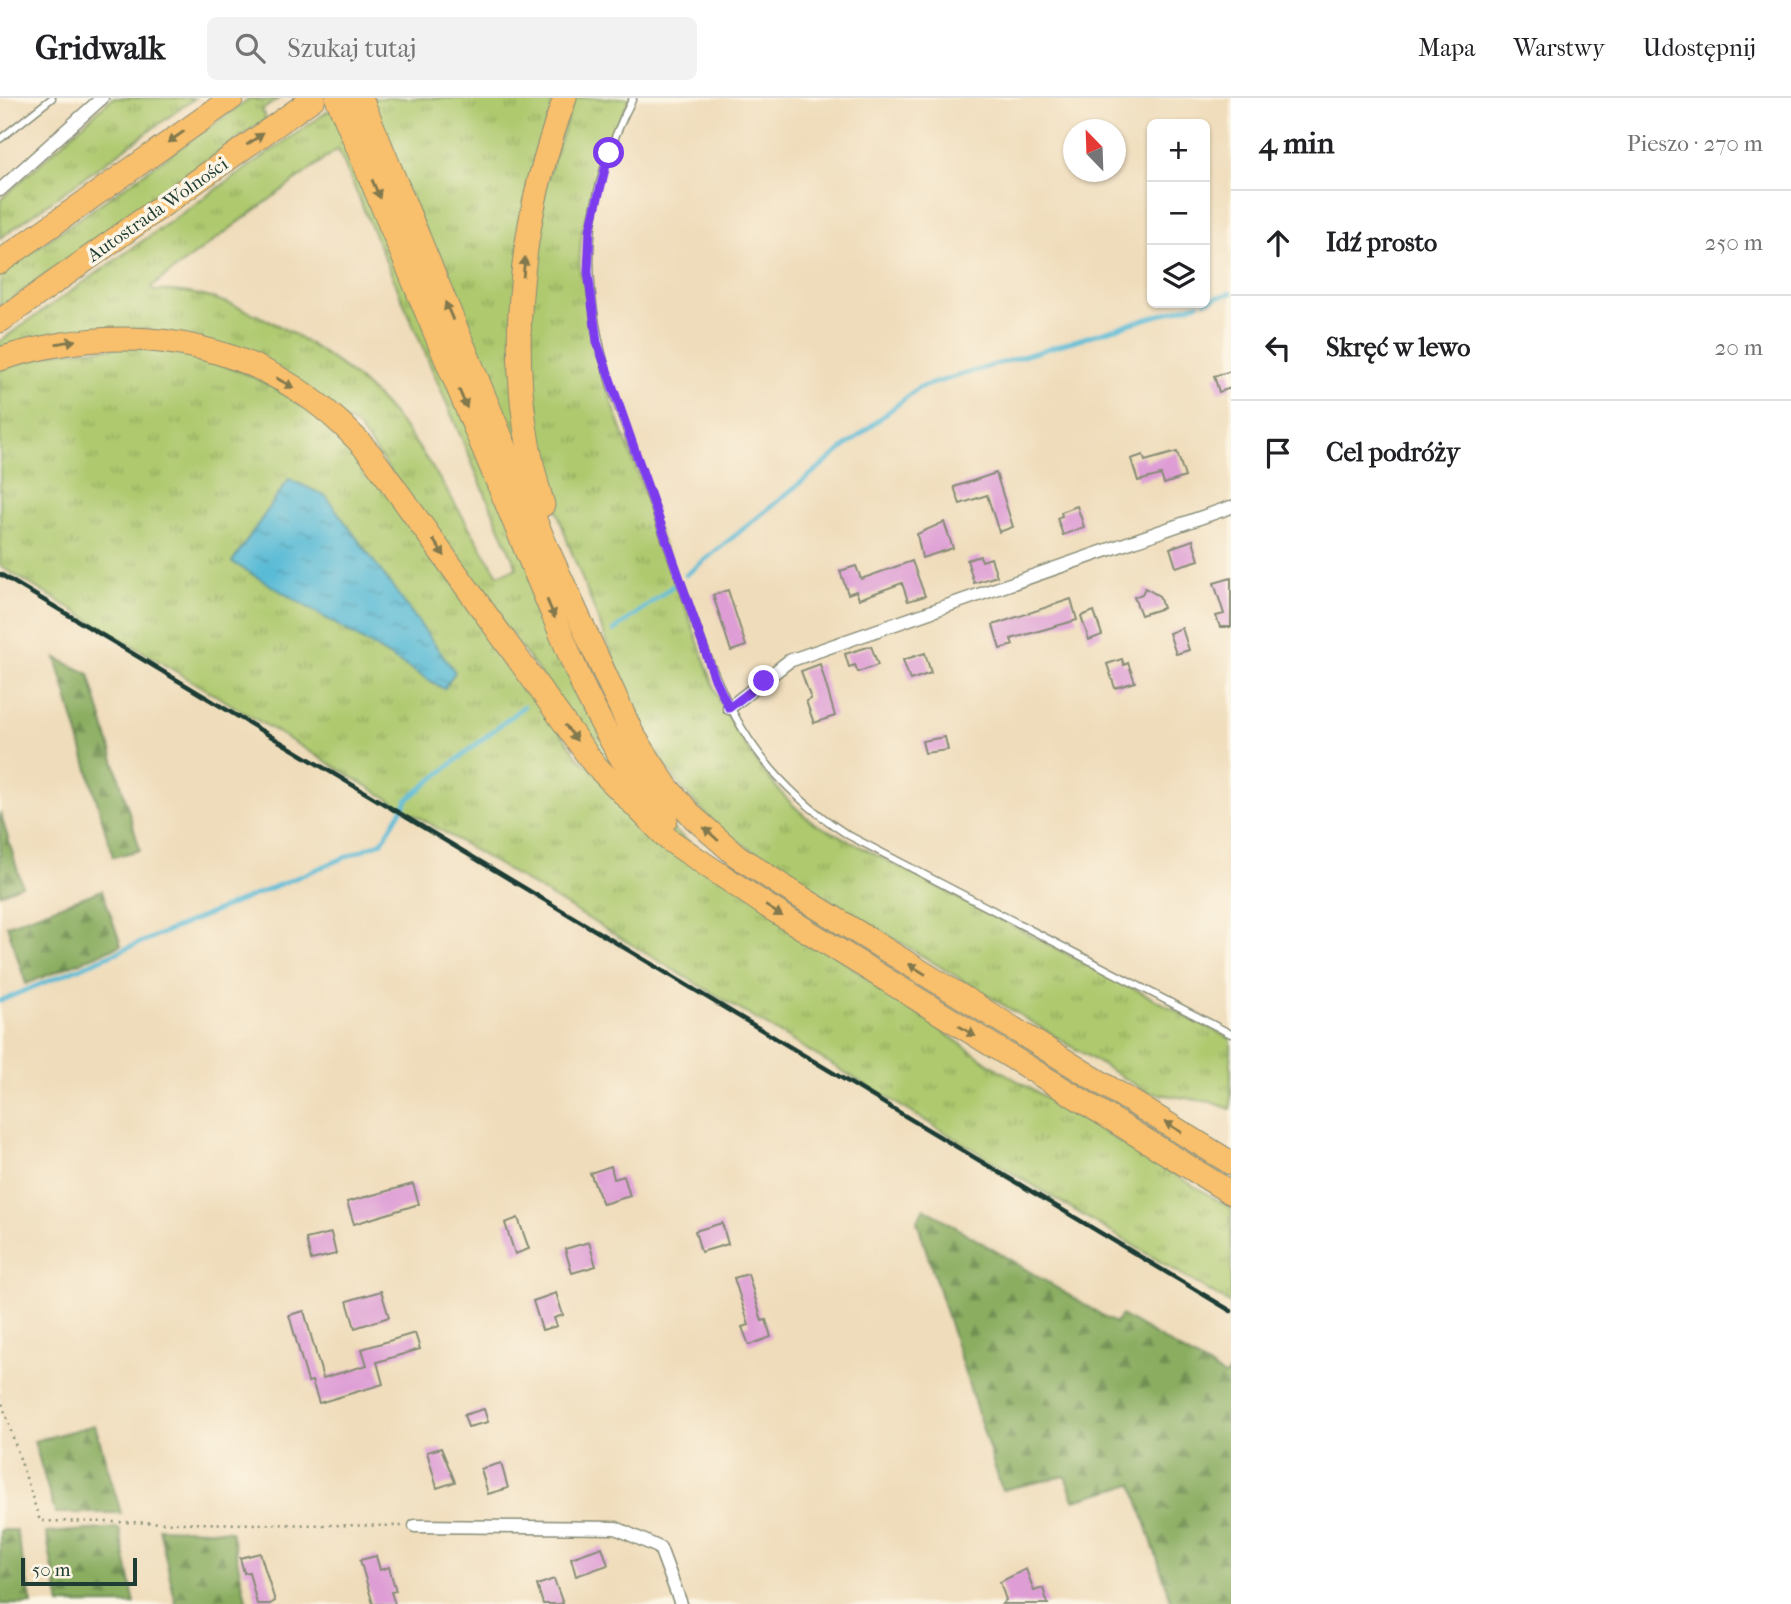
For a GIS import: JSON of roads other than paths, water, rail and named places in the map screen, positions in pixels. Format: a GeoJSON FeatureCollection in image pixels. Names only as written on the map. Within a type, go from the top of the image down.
{"type":"FeatureCollection","features":[{"type":"Feature","properties":{"kind":"highway"},"geometry":{"type":"LineString","coordinates":[[0,262],[232,98]]}},
{"type":"Feature","properties":{"kind":"highway","name":"Autostrada Wolności"},"geometry":{"type":"LineString","coordinates":[[0,321],[314,98]]}},
{"type":"Feature","properties":{"kind":"highway"},"geometry":{"type":"LineString","coordinates":[[337,98],[600,722],[646,797],[718,873]]}},
{"type":"Feature","properties":{"kind":"highway"},"geometry":{"type":"LineString","coordinates":[[361,98],[547,546],[642,752],[667,787],[713,836],[781,886],[1231,1163]]}},
{"type":"Feature","properties":{"kind":"highway"},"geometry":{"type":"LineString","coordinates":[[565,98],[543,161],[528,229],[520,354],[534,470],[582,621]]}},
{"type":"Feature","properties":{"kind":"highway"},"geometry":{"type":"LineString","coordinates":[[0,359],[79,340],[152,340],[195,346],[229,357],[270,374],[301,392],[347,430],[382,468],[548,702],[613,786],[669,840],[1231,1193]]}},
{"type":"Feature","properties":{"kind":"street"},"geometry":{"type":"LineString","coordinates":[[0,190],[103,98]]}},
{"type":"Feature","properties":{"kind":"street"},"geometry":{"type":"LineString","coordinates":[[729,708],[789,661],[1231,507]]}},
{"type":"Feature","properties":{"kind":"street"},"geometry":{"type":"LineString","coordinates":[[415,1526],[617,1528],[660,1548],[681,1604]]}},
{"type":"Feature","properties":{"kind":"lane"},"geometry":{"type":"LineString","coordinates":[[0,139],[52,98]]}},
{"type":"Feature","properties":{"kind":"lane"},"geometry":{"type":"LineString","coordinates":[[633,98],[609,153],[590,230],[588,272],[591,309],[597,342],[617,403],[715,679],[750,742],[812,812],[886,856],[1231,1034]]}},
{"type":"Feature","properties":{"kind":"water"},"geometry":{"type":"Polygon","coordinates":[[[289,479],[326,496],[455,672],[444,689],[232,562],[289,479]]]}},
{"type":"Feature","properties":{"kind":"waterway"},"geometry":{"type":"LineString","coordinates":[[1210,299],[1231,293]]}},
{"type":"Feature","properties":{"kind":"waterway"},"geometry":{"type":"LineString","coordinates":[[686,575],[918,388],[1182,308]]}},
{"type":"Feature","properties":{"kind":"waterway"},"geometry":{"type":"LineString","coordinates":[[614,631],[674,585]]}},
{"type":"Feature","properties":{"kind":"waterway"},"geometry":{"type":"LineString","coordinates":[[0,1001],[382,842],[408,799],[524,706]]}},
{"type":"Feature","properties":{"kind":"railway"},"geometry":{"type":"LineString","coordinates":[[0,574],[1231,1311]]}}]}
